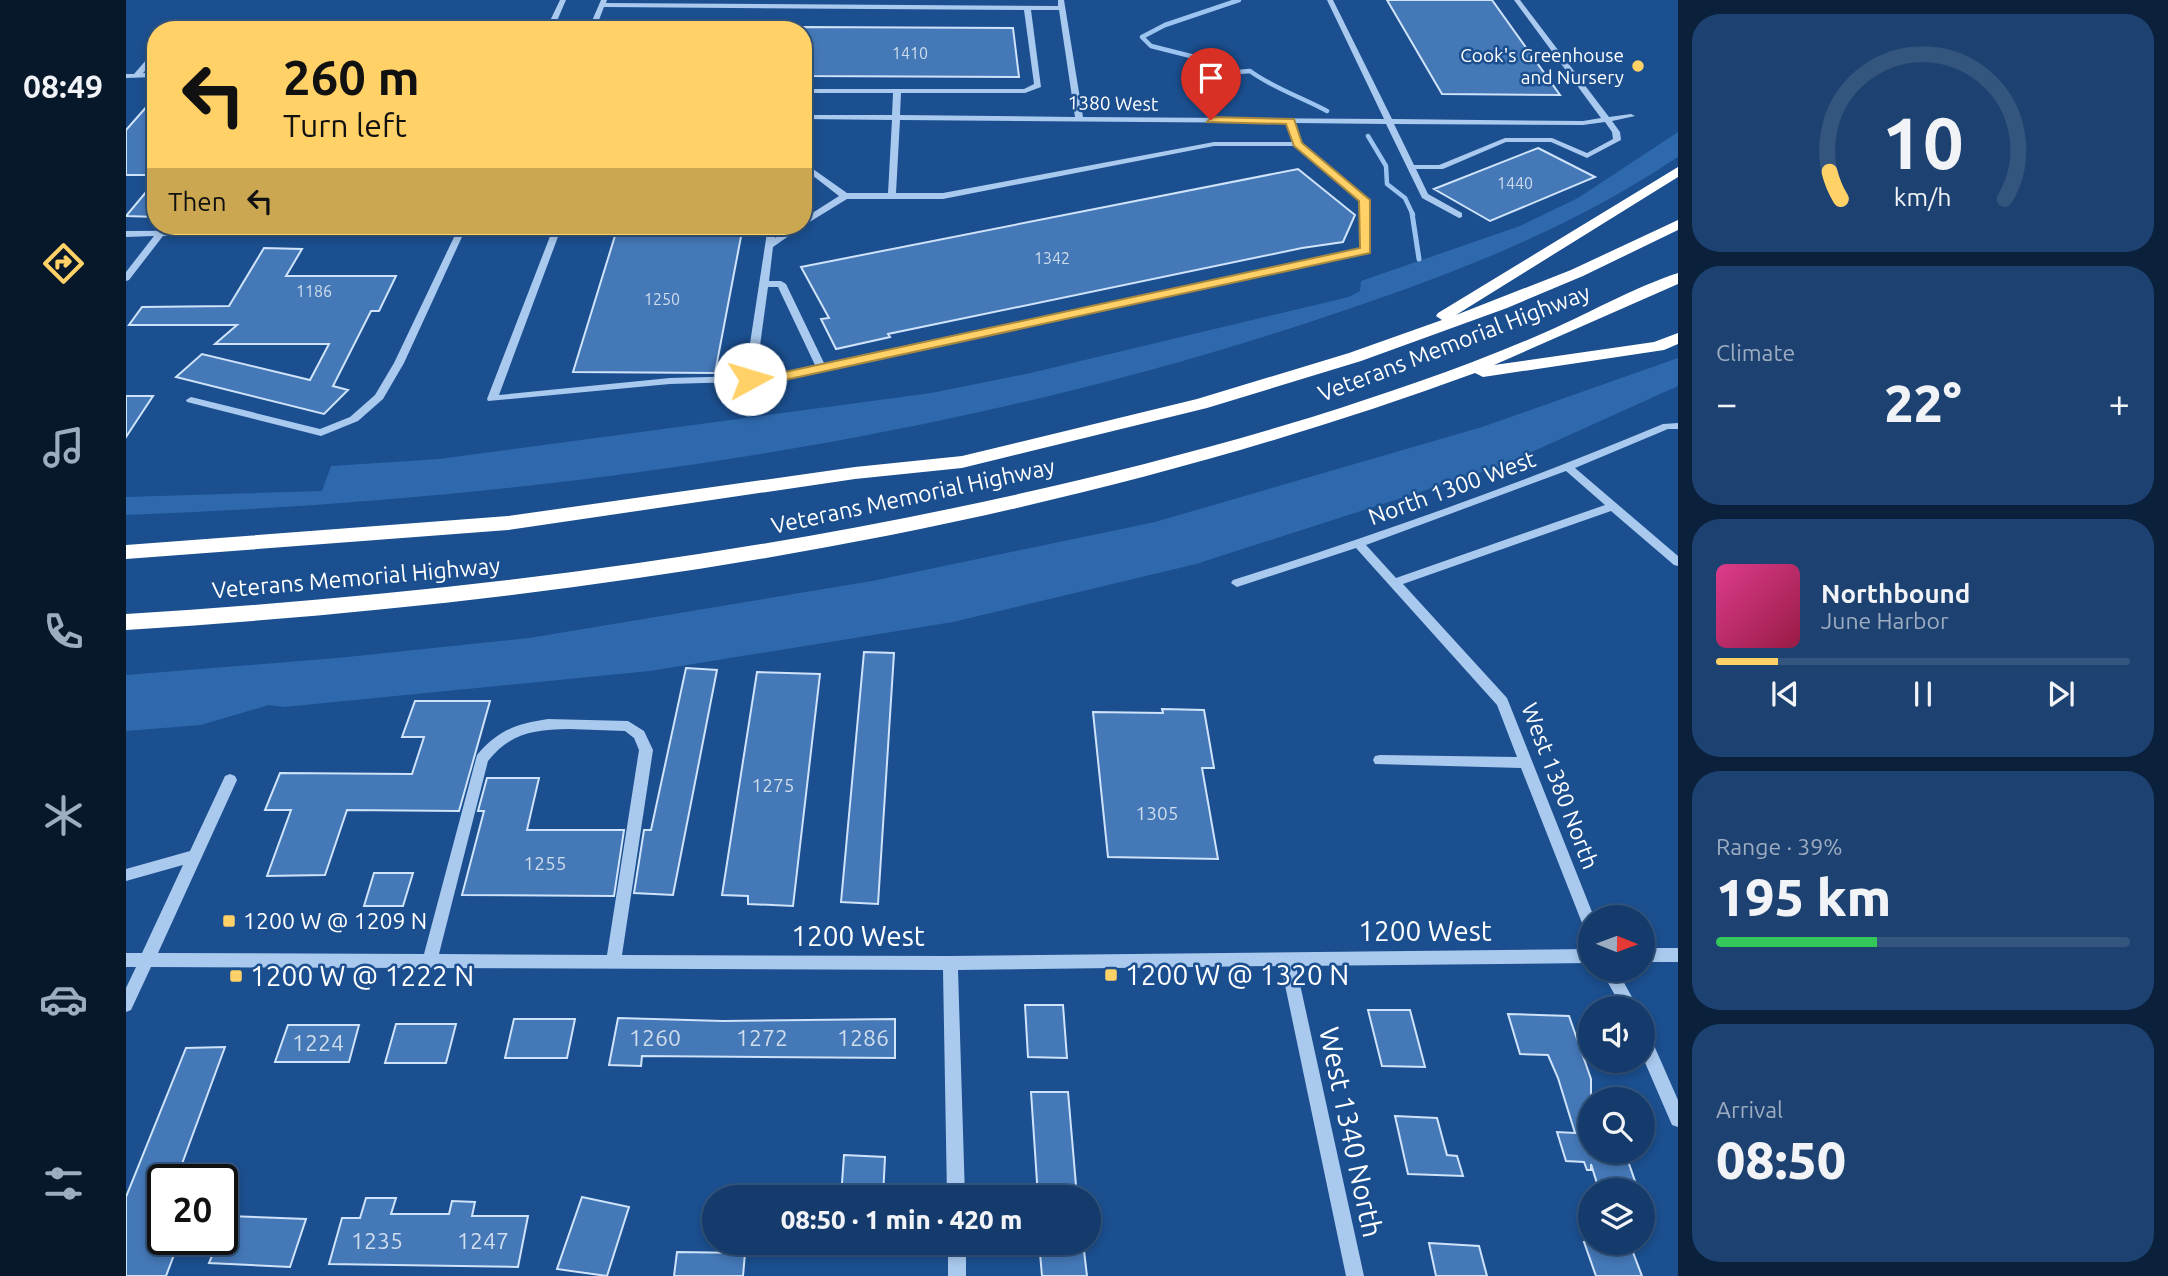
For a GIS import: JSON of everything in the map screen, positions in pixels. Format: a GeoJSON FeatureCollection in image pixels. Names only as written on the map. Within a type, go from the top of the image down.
{"type":"FeatureCollection","features":[{"type":"Feature","properties":{"kind":"highway"},"geometry":{"type":"LineString","coordinates":[[1404,341],[1678,171]]}},
{"type":"Feature","properties":{"kind":"highway","name":"Veterans Memorial Highway"},"geometry":{"type":"LineString","coordinates":[[126,552],[508,523],[855,473],[962,462],[1201,404],[1404,341],[1577,273],[1678,224]]}},
{"type":"Feature","properties":{"kind":"highway","name":"Veterans Memorial Highway"},"geometry":{"type":"LineString","coordinates":[[126,622],[466,594],[671,566],[837,538],[1005,504],[1184,460],[1338,414],[1443,378],[1590,320],[1678,278]]}},
{"type":"Feature","properties":{"kind":"highway"},"geometry":{"type":"LineString","coordinates":[[1443,378],[1658,346],[1678,338]]}},
{"type":"Feature","properties":{"kind":"street"},"geometry":{"type":"LineString","coordinates":[[552,21],[563,0]]}},
{"type":"Feature","properties":{"kind":"street"},"geometry":{"type":"LineString","coordinates":[[1330,0],[1425,196],[1459,215]]}},
{"type":"Feature","properties":{"kind":"street"},"geometry":{"type":"LineString","coordinates":[[1411,167],[1440,167],[1505,140],[1552,140],[1587,156],[1617,140],[1616,132],[1517,0]]}},
{"type":"Feature","properties":{"kind":"street"},"geometry":{"type":"LineString","coordinates":[[595,21],[603,2],[1027,8],[1061,4],[1079,119]]}},
{"type":"Feature","properties":{"kind":"street"},"geometry":{"type":"LineString","coordinates":[[812,91],[1025,91],[1038,85],[1027,8]]}},
{"type":"Feature","properties":{"kind":"street"},"geometry":{"type":"LineString","coordinates":[[136,76],[147,66]]}},
{"type":"Feature","properties":{"kind":"street"},"geometry":{"type":"LineString","coordinates":[[126,76],[147,75]]}},
{"type":"Feature","properties":{"kind":"street"},"geometry":{"type":"LineString","coordinates":[[892,196],[897,91]]}},
{"type":"Feature","properties":{"kind":"street","name":"1380 West"},"geometry":{"type":"LineString","coordinates":[[812,117],[1389,122],[1607,121],[1631,116]]}},
{"type":"Feature","properties":{"kind":"street"},"geometry":{"type":"LineString","coordinates":[[555,235],[492,399],[670,381],[771,379],[1366,250],[1364,200],[1297,144],[1290,121]]}},
{"type":"Feature","properties":{"kind":"street"},"geometry":{"type":"LineString","coordinates":[[812,217],[845,195],[943,196],[1214,144],[1297,144]]}},
{"type":"Feature","properties":{"kind":"street"},"geometry":{"type":"LineString","coordinates":[[812,171],[845,195]]}},
{"type":"Feature","properties":{"kind":"street"},"geometry":{"type":"LineString","coordinates":[[126,234],[147,234]]}},
{"type":"Feature","properties":{"kind":"street"},"geometry":{"type":"LineString","coordinates":[[126,278],[159,235]]}},
{"type":"Feature","properties":{"kind":"street"},"geometry":{"type":"LineString","coordinates":[[191,400],[312,432],[332,431],[354,419],[379,397],[401,359],[458,235]]}},
{"type":"Feature","properties":{"kind":"street"},"geometry":{"type":"LineString","coordinates":[[750,379],[771,235]]}},
{"type":"Feature","properties":{"kind":"street"},"geometry":{"type":"LineString","coordinates":[[770,245],[785,235]]}},
{"type":"Feature","properties":{"kind":"street"},"geometry":{"type":"LineString","coordinates":[[764,284],[781,284],[821,368]]}},
{"type":"Feature","properties":{"kind":"street","name":"North 1300 West"},"geometry":{"type":"LineString","coordinates":[[1237,583],[1360,545],[1569,468],[1667,426],[1678,426]]}},
{"type":"Feature","properties":{"kind":"street"},"geometry":{"type":"LineString","coordinates":[[1569,468],[1678,562]]}},
{"type":"Feature","properties":{"kind":"street"},"geometry":{"type":"LineString","coordinates":[[1394,583],[1613,506]]}},
{"type":"Feature","properties":{"kind":"street","name":"West 1380 North"},"geometry":{"type":"LineString","coordinates":[[1360,545],[1503,702],[1582,905]]}},
{"type":"Feature","properties":{"kind":"street"},"geometry":{"type":"LineString","coordinates":[[430,961],[487,750],[524,726],[628,726],[639,735],[646,750],[613,962]]}},
{"type":"Feature","properties":{"kind":"street"},"geometry":{"type":"LineString","coordinates":[[1380,760],[1526,763]]}},
{"type":"Feature","properties":{"kind":"street"},"geometry":{"type":"LineString","coordinates":[[126,1005],[230,779]]}},
{"type":"Feature","properties":{"kind":"street"},"geometry":{"type":"LineString","coordinates":[[126,875],[194,856]]}},
{"type":"Feature","properties":{"kind":"street"},"geometry":{"type":"LineString","coordinates":[[1656,955],[1678,954]]}},
{"type":"Feature","properties":{"kind":"street","name":"1200 West"},"geometry":{"type":"LineString","coordinates":[[126,960],[950,963],[1578,956]]}},
{"type":"Feature","properties":{"kind":"street","name":"West 1340 North"},"geometry":{"type":"LineString","coordinates":[[1287,958],[1355,1276]]}},
{"type":"Feature","properties":{"kind":"street"},"geometry":{"type":"LineString","coordinates":[[950,963],[956,1185]]}},
{"type":"Feature","properties":{"kind":"street"},"geometry":{"type":"LineString","coordinates":[[1655,1066],[1678,1119]]}},
{"type":"Feature","properties":{"kind":"street"},"geometry":{"type":"LineString","coordinates":[[957,1255],[957,1276]]}},
{"type":"Feature","properties":{"kind":"shaded area"},"geometry":{"type":"Polygon","coordinates":[[[1678,132],[1678,157],[1586,211],[1496,254],[1307,323],[1164,366],[1019,403],[872,434],[724,460],[575,480],[275,508],[126,515],[126,497],[322,491],[331,466],[439,459],[931,393],[1026,374],[1349,297],[1360,291],[1361,281],[1520,226],[1578,198],[1678,132]]]}},
{"type":"Feature","properties":{"kind":"shaded area"},"geometry":{"type":"Polygon","coordinates":[[[1678,358],[1678,386],[1501,466],[1196,564],[953,622],[650,671],[284,707],[269,705],[201,725],[126,731],[126,675],[337,658],[529,638],[872,581],[1155,522],[1482,427],[1678,358]]]}},
{"type":"Feature","properties":{"kind":"building"},"geometry":{"type":"Polygon","coordinates":[[[1387,0],[1492,0],[1560,95],[1442,94],[1387,0]]]}},
{"type":"Feature","properties":{"kind":"building"},"geometry":{"type":"Polygon","coordinates":[[[812,27],[1013,28],[1019,77],[812,76],[812,27]]]}},
{"type":"Feature","properties":{"kind":"building"},"geometry":{"type":"Polygon","coordinates":[[[147,106],[147,175],[126,175],[126,130],[147,106]]]}},
{"type":"Feature","properties":{"kind":"building"},"geometry":{"type":"Polygon","coordinates":[[[1538,148],[1595,177],[1490,221],[1434,189],[1538,148]]]}},
{"type":"Feature","properties":{"kind":"building"},"geometry":{"type":"Polygon","coordinates":[[[1298,169],[1355,215],[1343,242],[1302,248],[888,334],[890,337],[836,349],[821,319],[829,318],[801,267],[1298,169]]]}},
{"type":"Feature","properties":{"kind":"building"},"geometry":{"type":"Polygon","coordinates":[[[147,191],[147,217],[126,216],[147,191]]]}},
{"type":"Feature","properties":{"kind":"building"},"geometry":{"type":"Polygon","coordinates":[[[615,235],[741,235],[715,373],[573,372],[615,235]]]}},
{"type":"Feature","properties":{"kind":"building"},"geometry":{"type":"Polygon","coordinates":[[[264,248],[302,249],[286,276],[396,276],[379,311],[371,311],[333,386],[348,390],[324,414],[176,377],[202,354],[310,380],[329,344],[215,344],[237,325],[129,325],[142,307],[229,306],[264,248]]]}},
{"type":"Feature","properties":{"kind":"building"},"geometry":{"type":"Polygon","coordinates":[[[126,396],[153,396],[126,437],[126,396]]]}},
{"type":"Feature","properties":{"kind":"building"},"geometry":{"type":"Polygon","coordinates":[[[864,652],[894,653],[878,904],[841,902],[864,652]]]}},
{"type":"Feature","properties":{"kind":"building"},"geometry":{"type":"Polygon","coordinates":[[[686,668],[717,670],[673,895],[634,893],[644,830],[651,830],[686,668]]]}},
{"type":"Feature","properties":{"kind":"building"},"geometry":{"type":"Polygon","coordinates":[[[757,672],[820,674],[793,906],[748,904],[748,896],[722,895],[757,672]]]}},
{"type":"Feature","properties":{"kind":"building"},"geometry":{"type":"Polygon","coordinates":[[[415,701],[490,701],[459,811],[347,810],[325,875],[267,876],[291,810],[265,810],[280,773],[412,774],[424,737],[402,737],[415,701]]]}},
{"type":"Feature","properties":{"kind":"building"},"geometry":{"type":"Polygon","coordinates":[[[1162,709],[1204,710],[1214,768],[1202,768],[1218,859],[1108,857],[1093,712],[1163,713],[1162,709]]]}},
{"type":"Feature","properties":{"kind":"building"},"geometry":{"type":"Polygon","coordinates":[[[487,778],[539,778],[527,830],[624,830],[614,896],[462,895],[484,811],[478,811],[487,778]]]}},
{"type":"Feature","properties":{"kind":"building"},"geometry":{"type":"Polygon","coordinates":[[[374,873],[413,873],[403,906],[364,906],[374,873]]]}},
{"type":"Feature","properties":{"kind":"building"},"geometry":{"type":"Polygon","coordinates":[[[1025,1005],[1063,1005],[1067,1058],[1028,1057],[1025,1005]]]}},
{"type":"Feature","properties":{"kind":"building"},"geometry":{"type":"Polygon","coordinates":[[[1368,1010],[1410,1010],[1425,1067],[1382,1066],[1368,1010]]]}},
{"type":"Feature","properties":{"kind":"building"},"geometry":{"type":"Polygon","coordinates":[[[1508,1014],[1569,1016],[1578,1042],[1578,1073],[1589,1073],[1591,1079],[1591,1087],[1578,1087],[1578,1162],[1566,1161],[1557,1132],[1575,1133],[1548,1055],[1520,1054],[1508,1014]]]}},
{"type":"Feature","properties":{"kind":"building"},"geometry":{"type":"Polygon","coordinates":[[[618,1018],[723,1021],[895,1019],[895,1058],[642,1056],[641,1066],[609,1065],[618,1018]]]}},
{"type":"Feature","properties":{"kind":"building"},"geometry":{"type":"Polygon","coordinates":[[[514,1019],[575,1019],[567,1058],[505,1058],[514,1019]]]}},
{"type":"Feature","properties":{"kind":"building"},"geometry":{"type":"Polygon","coordinates":[[[396,1024],[456,1024],[446,1063],[385,1063],[396,1024]]]}},
{"type":"Feature","properties":{"kind":"building"},"geometry":{"type":"Polygon","coordinates":[[[288,1025],[359,1025],[349,1062],[275,1062],[288,1025]]]}},
{"type":"Feature","properties":{"kind":"building"},"geometry":{"type":"Polygon","coordinates":[[[225,1047],[182,1164],[147,1164],[147,1255],[174,1255],[166,1276],[126,1276],[126,1197],[186,1048],[225,1047]]]}},
{"type":"Feature","properties":{"kind":"building"},"geometry":{"type":"Polygon","coordinates":[[[1031,1092],[1068,1092],[1076,1185],[1037,1185],[1031,1092]]]}},
{"type":"Feature","properties":{"kind":"building"},"geometry":{"type":"Polygon","coordinates":[[[1395,1116],[1437,1118],[1447,1155],[1457,1156],[1463,1176],[1408,1174],[1395,1116]]]}},
{"type":"Feature","properties":{"kind":"building"},"geometry":{"type":"Polygon","coordinates":[[[844,1155],[885,1157],[884,1185],[842,1185],[844,1155]]]}},
{"type":"Feature","properties":{"kind":"building"},"geometry":{"type":"Polygon","coordinates":[[[1585,1164],[1591,1164],[1591,1170],[1587,1170],[1585,1164]]]}},
{"type":"Feature","properties":{"kind":"building"},"geometry":{"type":"Polygon","coordinates":[[[1591,1164],[1629,1164],[1634,1178],[1595,1178],[1591,1164]]]}},
{"type":"Feature","properties":{"kind":"building"},"geometry":{"type":"Polygon","coordinates":[[[582,1197],[629,1207],[607,1276],[557,1269],[582,1197]]]}},
{"type":"Feature","properties":{"kind":"building"},"geometry":{"type":"Polygon","coordinates":[[[366,1198],[396,1198],[391,1214],[449,1214],[452,1201],[475,1202],[472,1216],[528,1216],[518,1267],[329,1264],[342,1218],[360,1218],[366,1198]]]}},
{"type":"Feature","properties":{"kind":"building"},"geometry":{"type":"Polygon","coordinates":[[[238,1216],[306,1219],[290,1267],[209,1263],[212,1255],[238,1255],[238,1216]]]}},
{"type":"Feature","properties":{"kind":"building"},"geometry":{"type":"Polygon","coordinates":[[[1429,1243],[1479,1246],[1487,1276],[1436,1276],[1429,1243]]]}},
{"type":"Feature","properties":{"kind":"building"},"geometry":{"type":"Polygon","coordinates":[[[677,1252],[745,1255],[743,1276],[674,1276],[677,1252]]]}},
{"type":"Feature","properties":{"kind":"building"},"geometry":{"type":"Polygon","coordinates":[[[1040,1255],[1085,1255],[1087,1276],[1042,1276],[1040,1255]]]}},
{"type":"Feature","properties":{"kind":"building"},"geometry":{"type":"Polygon","coordinates":[[[1589,1255],[1634,1255],[1642,1276],[1596,1276],[1589,1255]]]}},
{"type":"Feature","properties":{"kind":"waterway"},"geometry":{"type":"LineString","coordinates":[[1239,0],[1165,25],[1142,37],[1151,46],[1230,66],[1238,72],[1250,71],[1327,111]]}},
{"type":"Feature","properties":{"kind":"waterway"},"geometry":{"type":"LineString","coordinates":[[1368,136],[1386,166],[1387,184],[1405,198],[1413,215]]}},
{"type":"Feature","properties":{"kind":"waterway"},"geometry":{"type":"LineString","coordinates":[[1412,213],[1419,259]]}},
{"type":"Feature","properties":{"kind":"place","name":"Cook's Greenhouse and Nursery"},"geometry":{"type":"Point","coordinates":[1638,66]}},
{"type":"Feature","properties":{"kind":"place","name":"1200 W @ 1209 N"},"geometry":{"type":"Point","coordinates":[229,921]}},
{"type":"Feature","properties":{"kind":"place","name":"1200 W @ 1320 N"},"geometry":{"type":"Point","coordinates":[1111,975]}},
{"type":"Feature","properties":{"kind":"place","name":"1200 W @ 1222 N"},"geometry":{"type":"Point","coordinates":[236,976]}},
{"type":"Feature","properties":{"kind":"route"},"geometry":{"type":"LineString","coordinates":[[750,379],[771,379],[1366,250],[1364,200],[1297,144],[1290,121],[1211,120]]}}]}
